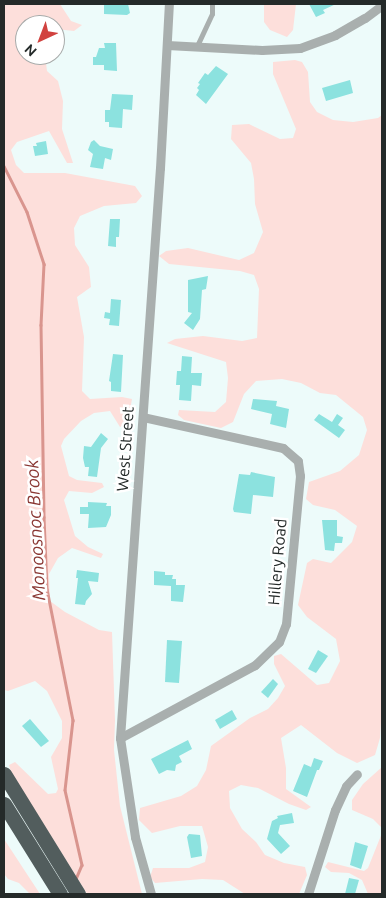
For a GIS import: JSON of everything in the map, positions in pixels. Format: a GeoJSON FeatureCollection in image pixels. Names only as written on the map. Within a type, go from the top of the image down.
{"type":"FeatureCollection","features":[{"type":"Feature","properties":{"kind":"highway"},"geometry":{"type":"LineString","coordinates":[[4,774],[61,866],[68,893]]}},
{"type":"Feature","properties":{"kind":"highway"},"geometry":{"type":"LineString","coordinates":[[4,804],[68,893]]}},
{"type":"Feature","properties":{"kind":"street","name":"West Street"},"geometry":{"type":"LineString","coordinates":[[151,894],[136,837],[120,738],[143,417],[169,4]]}},
{"type":"Feature","properties":{"kind":"street"},"geometry":{"type":"LineString","coordinates":[[167,45],[262,50],[300,48],[335,35],[366,18],[382,5]]}},
{"type":"Feature","properties":{"kind":"street","name":"Hillery Road"},"geometry":{"type":"LineString","coordinates":[[120,738],[255,665],[279,642],[286,624],[300,476],[298,461],[283,448],[143,417]]}},
{"type":"Feature","properties":{"kind":"street"},"geometry":{"type":"LineString","coordinates":[[308,894],[335,810],[346,786],[357,774]]}},
{"type":"Feature","properties":{"kind":"lane"},"geometry":{"type":"LineString","coordinates":[[197,46],[212,14],[212,4]]}},
{"type":"Feature","properties":{"kind":"shaded area"},"geometry":{"type":"Polygon","coordinates":[[[4,4],[60,4],[71,21],[82,25],[74,31],[65,30],[65,15],[15,15],[15,65],[46,65],[47,71],[58,81],[63,101],[62,129],[73,163],[67,163],[49,131],[17,142],[11,150],[16,165],[24,173],[65,173],[135,186],[142,196],[136,203],[104,206],[80,216],[74,228],[75,245],[89,267],[91,287],[77,297],[84,337],[82,391],[90,399],[122,397],[132,399],[128,422],[120,427],[110,411],[94,413],[81,421],[64,439],[61,446],[69,476],[77,480],[102,483],[104,487],[92,493],[69,491],[64,500],[75,536],[88,547],[103,554],[101,558],[72,548],[58,558],[49,574],[50,601],[65,612],[99,630],[112,632],[115,720],[114,750],[120,806],[142,894],[87,894],[11,772],[9,765],[15,762],[48,794],[56,793],[58,789],[51,757],[62,738],[62,721],[47,691],[35,681],[8,691],[4,690],[4,4]]]}},
{"type":"Feature","properties":{"kind":"shaded area"},"geometry":{"type":"Polygon","coordinates":[[[264,4],[296,4],[293,30],[287,37],[270,30],[264,22],[264,4]]]}},
{"type":"Feature","properties":{"kind":"shaded area"},"geometry":{"type":"Polygon","coordinates":[[[295,60],[302,62],[308,72],[310,102],[317,112],[333,120],[353,122],[378,118],[382,115],[382,706],[380,738],[375,755],[357,763],[337,753],[301,725],[281,738],[286,768],[286,789],[311,807],[306,810],[289,804],[258,788],[241,785],[229,791],[230,808],[242,829],[256,842],[265,855],[284,863],[305,867],[307,875],[299,894],[245,894],[223,880],[202,879],[155,883],[150,877],[153,868],[189,868],[205,862],[208,847],[202,826],[180,826],[152,833],[139,820],[140,808],[181,796],[197,786],[206,770],[211,746],[250,718],[268,709],[278,698],[285,686],[274,664],[274,656],[281,654],[317,685],[329,683],[340,661],[336,639],[307,617],[298,605],[307,563],[313,559],[331,563],[352,542],[357,526],[335,510],[313,505],[306,499],[309,482],[340,471],[359,455],[367,430],[363,417],[336,395],[320,393],[301,383],[282,379],[256,381],[244,394],[233,422],[221,428],[184,420],[178,415],[179,410],[215,412],[226,402],[228,378],[226,362],[167,343],[175,339],[203,336],[242,341],[257,338],[259,289],[254,275],[240,271],[169,264],[159,256],[166,251],[188,248],[239,260],[254,253],[263,232],[255,204],[254,179],[251,163],[231,139],[232,125],[249,124],[280,139],[293,138],[296,129],[273,74],[273,62],[295,60]]]}},
{"type":"Feature","properties":{"kind":"shaded area"},"geometry":{"type":"Polygon","coordinates":[[[382,767],[382,828],[373,819],[352,810],[352,800],[363,784],[382,767]]]}},
{"type":"Feature","properties":{"kind":"shaded area"},"geometry":{"type":"Polygon","coordinates":[[[382,833],[382,894],[368,894],[362,880],[349,873],[331,872],[325,867],[328,862],[364,871],[368,868],[382,833]]]}},
{"type":"Feature","properties":{"kind":"shaded area"},"geometry":{"type":"Polygon","coordinates":[[[4,839],[40,894],[30,894],[19,883],[8,879],[4,874],[4,839]]]}},
{"type":"Feature","properties":{"kind":"building"},"geometry":{"type":"Polygon","coordinates":[[[104,4],[128,4],[130,13],[127,15],[104,14],[104,4]]]}},
{"type":"Feature","properties":{"kind":"building"},"geometry":{"type":"Polygon","coordinates":[[[309,4],[336,4],[323,10],[325,13],[316,17],[309,4]]]}},
{"type":"Feature","properties":{"kind":"building"},"geometry":{"type":"Polygon","coordinates":[[[104,43],[116,43],[117,71],[104,70],[104,65],[93,65],[93,57],[96,57],[99,48],[105,48],[104,43]]]}},
{"type":"Feature","properties":{"kind":"building"},"geometry":{"type":"Polygon","coordinates":[[[216,66],[228,74],[206,104],[196,95],[200,84],[198,83],[205,73],[208,75],[216,66]]]}},
{"type":"Feature","properties":{"kind":"building"},"geometry":{"type":"Polygon","coordinates":[[[350,80],[353,93],[326,101],[322,88],[350,80]]]}},
{"type":"Feature","properties":{"kind":"building"},"geometry":{"type":"Polygon","coordinates":[[[112,94],[133,95],[132,110],[123,109],[122,128],[109,127],[109,122],[105,122],[105,110],[110,110],[112,94]]]}},
{"type":"Feature","properties":{"kind":"building"},"geometry":{"type":"Polygon","coordinates":[[[94,140],[100,146],[113,149],[111,160],[105,158],[103,169],[90,167],[93,154],[88,150],[91,142],[94,140]]]}},
{"type":"Feature","properties":{"kind":"building"},"geometry":{"type":"Polygon","coordinates":[[[46,141],[48,154],[35,156],[33,146],[37,146],[36,143],[46,141]]]}},
{"type":"Feature","properties":{"kind":"building"},"geometry":{"type":"Polygon","coordinates":[[[110,219],[120,219],[119,237],[116,237],[116,247],[108,246],[110,219]]]}},
{"type":"Feature","properties":{"kind":"building"},"geometry":{"type":"Polygon","coordinates":[[[208,276],[206,289],[202,290],[200,319],[193,330],[184,323],[192,313],[188,312],[188,280],[208,276]]]}},
{"type":"Feature","properties":{"kind":"building"},"geometry":{"type":"Polygon","coordinates":[[[111,299],[121,300],[119,326],[109,325],[110,319],[104,318],[105,312],[110,313],[111,299]]]}},
{"type":"Feature","properties":{"kind":"building"},"geometry":{"type":"Polygon","coordinates":[[[113,354],[123,355],[121,392],[111,391],[111,382],[109,381],[113,354]]]}},
{"type":"Feature","properties":{"kind":"building"},"geometry":{"type":"Polygon","coordinates":[[[182,356],[192,357],[191,373],[202,373],[201,386],[192,385],[191,401],[179,400],[180,385],[176,385],[177,371],[181,371],[182,356]]]}},
{"type":"Feature","properties":{"kind":"building"},"geometry":{"type":"Polygon","coordinates":[[[253,399],[277,401],[276,406],[289,409],[286,428],[270,424],[272,414],[251,409],[253,399]]]}},
{"type":"Feature","properties":{"kind":"building"},"geometry":{"type":"Polygon","coordinates":[[[319,414],[332,422],[337,414],[343,418],[338,425],[345,430],[339,438],[314,420],[319,414]]]}},
{"type":"Feature","properties":{"kind":"building"},"geometry":{"type":"Polygon","coordinates":[[[101,433],[108,439],[101,448],[97,477],[88,476],[89,467],[85,467],[83,458],[84,446],[91,447],[101,433]]]}},
{"type":"Feature","properties":{"kind":"building"},"geometry":{"type":"Polygon","coordinates":[[[251,472],[275,477],[273,497],[253,495],[251,514],[234,512],[239,474],[250,475],[251,472]]]}},
{"type":"Feature","properties":{"kind":"building"},"geometry":{"type":"Polygon","coordinates":[[[88,502],[107,503],[106,506],[111,506],[111,515],[106,527],[88,528],[89,514],[80,514],[80,507],[88,507],[88,502]]]}},
{"type":"Feature","properties":{"kind":"building"},"geometry":{"type":"Polygon","coordinates":[[[322,520],[337,520],[337,536],[343,537],[342,543],[335,543],[334,551],[325,550],[322,520]]]}},
{"type":"Feature","properties":{"kind":"building"},"geometry":{"type":"Polygon","coordinates":[[[77,570],[99,573],[98,582],[88,581],[92,594],[85,605],[75,604],[77,570]]]}},
{"type":"Feature","properties":{"kind":"building"},"geometry":{"type":"Polygon","coordinates":[[[154,571],[165,572],[165,575],[173,575],[172,579],[176,579],[176,585],[185,585],[183,602],[171,601],[171,586],[154,585],[154,571]]]}},
{"type":"Feature","properties":{"kind":"building"},"geometry":{"type":"Polygon","coordinates":[[[167,640],[182,641],[179,683],[165,682],[167,640]]]}},
{"type":"Feature","properties":{"kind":"building"},"geometry":{"type":"Polygon","coordinates":[[[318,650],[328,656],[316,673],[308,669],[318,650]]]}},
{"type":"Feature","properties":{"kind":"building"},"geometry":{"type":"Polygon","coordinates":[[[273,679],[278,684],[268,698],[261,692],[273,679]]]}},
{"type":"Feature","properties":{"kind":"building"},"geometry":{"type":"Polygon","coordinates":[[[232,710],[237,719],[220,729],[215,720],[232,710]]]}},
{"type":"Feature","properties":{"kind":"building"},"geometry":{"type":"Polygon","coordinates":[[[30,719],[49,741],[41,747],[22,726],[30,719]]]}},
{"type":"Feature","properties":{"kind":"building"},"geometry":{"type":"Polygon","coordinates":[[[188,740],[192,749],[179,756],[182,762],[176,765],[175,771],[167,770],[159,774],[151,759],[188,740]]]}},
{"type":"Feature","properties":{"kind":"building"},"geometry":{"type":"Polygon","coordinates":[[[314,758],[323,761],[319,770],[317,770],[307,797],[293,791],[304,764],[311,767],[314,758]]]}},
{"type":"Feature","properties":{"kind":"building"},"geometry":{"type":"Polygon","coordinates":[[[292,813],[294,823],[280,825],[278,833],[290,846],[281,854],[267,839],[272,821],[278,818],[277,816],[292,813]]]}},
{"type":"Feature","properties":{"kind":"building"},"geometry":{"type":"Polygon","coordinates":[[[189,834],[200,835],[202,856],[191,858],[187,837],[189,834]]]}},
{"type":"Feature","properties":{"kind":"building"},"geometry":{"type":"Polygon","coordinates":[[[355,842],[368,846],[361,869],[350,865],[355,842]]]}},
{"type":"Feature","properties":{"kind":"building"},"geometry":{"type":"Polygon","coordinates":[[[349,878],[359,880],[355,894],[345,894],[349,878]]]}},
{"type":"Feature","properties":{"kind":"waterway","name":"Monoosnoc Brook"},"geometry":{"type":"LineString","coordinates":[[4,166],[27,212],[44,264],[41,325],[47,589],[73,720],[65,790],[82,865],[76,879]]}}]}
